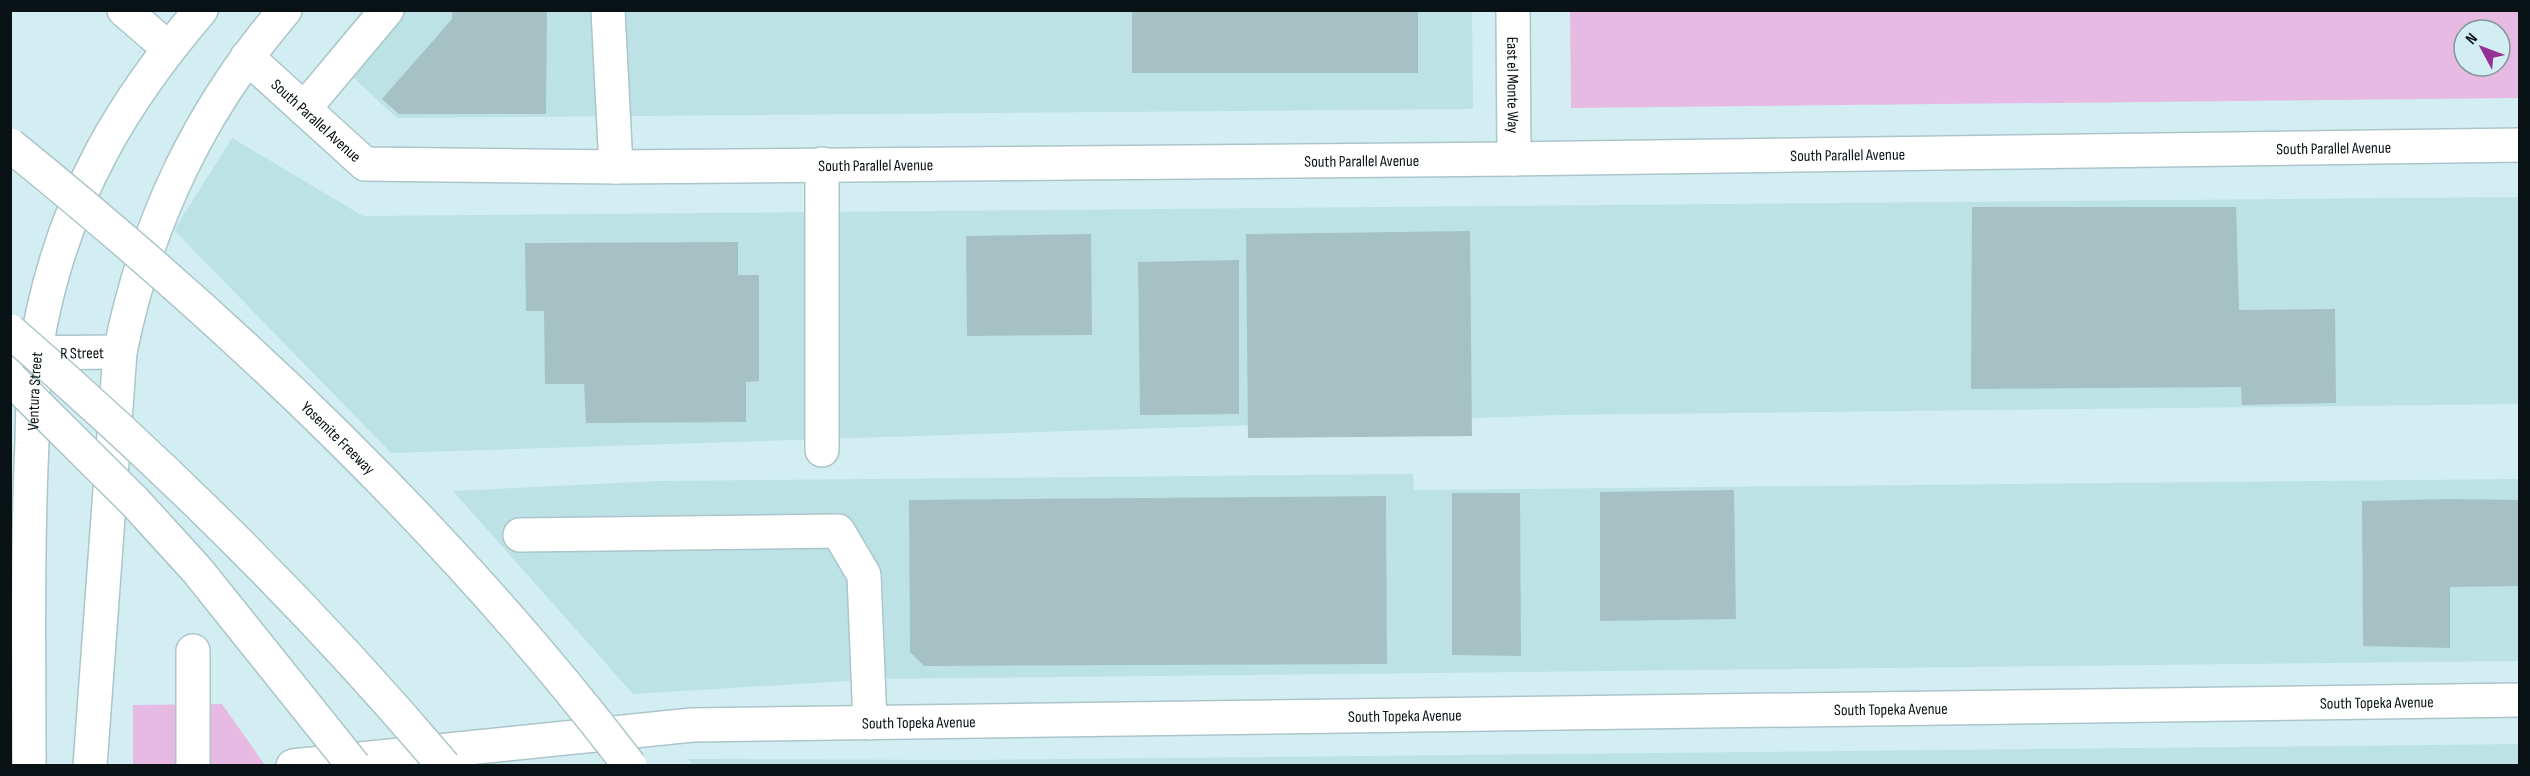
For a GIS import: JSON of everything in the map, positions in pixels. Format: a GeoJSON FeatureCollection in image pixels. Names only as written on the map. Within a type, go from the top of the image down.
{"type":"FeatureCollection","features":[{"type":"Feature","properties":{"kind":"main road"},"geometry":{"type":"LineString","coordinates":[[124,10],[168,48]]}},
{"type":"Feature","properties":{"kind":"main road","name":"Ventura Street"},"geometry":{"type":"LineString","coordinates":[[29,765],[29,493],[24,352],[42,315],[52,273],[81,191],[120,118],[168,48],[201,10]]}},
{"type":"Feature","properties":{"kind":"main road"},"geometry":{"type":"LineString","coordinates":[[90,765],[120,352],[131,298],[161,209],[209,119],[247,57],[285,10]]}},
{"type":"Feature","properties":{"kind":"main road"},"geometry":{"type":"LineString","coordinates":[[304,109],[387,10]]}},
{"type":"Feature","properties":{"kind":"main road"},"geometry":{"type":"LineString","coordinates":[[608,10],[616,167]]}},
{"type":"Feature","properties":{"kind":"main road","name":"East el Monte Way"},"geometry":{"type":"LineString","coordinates":[[1513,10],[1514,159]]}},
{"type":"Feature","properties":{"kind":"main road","name":"South Parallel Avenue"},"geometry":{"type":"LineString","coordinates":[[247,57],[365,164],[616,167],[1514,159],[2520,145]]}},
{"type":"Feature","properties":{"kind":"main road","name":"Yosemite Freeway"},"geometry":{"type":"LineString","coordinates":[[10,145],[222,326],[338,437],[492,599],[554,670],[630,765]]}},
{"type":"Feature","properties":{"kind":"main road"},"geometry":{"type":"LineString","coordinates":[[822,164],[822,450]]}},
{"type":"Feature","properties":{"kind":"main road"},"geometry":{"type":"LineString","coordinates":[[10,331],[76,388],[240,544],[313,617],[444,765]]}},
{"type":"Feature","properties":{"kind":"main road","name":"R Street"},"geometry":{"type":"LineString","coordinates":[[24,352],[120,352]]}},
{"type":"Feature","properties":{"kind":"main road"},"geometry":{"type":"LineString","coordinates":[[10,378],[135,502],[197,570],[354,765]]}},
{"type":"Feature","properties":{"kind":"main road"},"geometry":{"type":"LineString","coordinates":[[520,535],[838,531],[864,575],[870,723]]}},
{"type":"Feature","properties":{"kind":"main road"},"geometry":{"type":"LineString","coordinates":[[193,651],[193,765]]}},
{"type":"Feature","properties":{"kind":"main road","name":"South Topeka Avenue"},"geometry":{"type":"LineString","coordinates":[[293,765],[692,725],[2520,700]]}},
{"type":"Feature","properties":{"kind":"shaded area"},"geometry":{"type":"Polygon","coordinates":[[[363,10],[1472,11],[1473,109],[397,118],[327,53],[363,10]]]}},
{"type":"Feature","properties":{"kind":"shaded area"},"geometry":{"type":"Polygon","coordinates":[[[1570,11],[2519,11],[2519,98],[1571,108],[1570,11]]]}},
{"type":"Feature","properties":{"kind":"shaded area"},"geometry":{"type":"Polygon","coordinates":[[[232,138],[363,216],[2519,197],[2519,404],[1561,415],[391,453],[174,230],[232,138]]]}},
{"type":"Feature","properties":{"kind":"shaded area"},"geometry":{"type":"Polygon","coordinates":[[[1413,474],[1414,490],[2519,479],[2519,661],[880,679],[633,694],[453,491],[659,481],[1413,474]]]}},
{"type":"Feature","properties":{"kind":"shaded area"},"geometry":{"type":"Polygon","coordinates":[[[222,704],[265,765],[133,765],[133,705],[222,704]]]}},
{"type":"Feature","properties":{"kind":"shaded area"},"geometry":{"type":"Polygon","coordinates":[[[2520,744],[2519,766],[694,766],[688,759],[971,760],[2520,744]]]}},
{"type":"Feature","properties":{"kind":"building"},"geometry":{"type":"Polygon","coordinates":[[[452,10],[547,10],[546,114],[399,114],[382,99],[452,19],[452,10]]]}},
{"type":"Feature","properties":{"kind":"building"},"geometry":{"type":"Polygon","coordinates":[[[1132,10],[1418,10],[1418,73],[1132,73],[1132,10]]]}},
{"type":"Feature","properties":{"kind":"building"},"geometry":{"type":"Polygon","coordinates":[[[1972,207],[2236,207],[2239,310],[2335,309],[2336,403],[2242,405],[2241,387],[1971,389],[1972,207]]]}},
{"type":"Feature","properties":{"kind":"building"},"geometry":{"type":"Polygon","coordinates":[[[1470,231],[1472,436],[1248,438],[1246,234],[1470,231]]]}},
{"type":"Feature","properties":{"kind":"building"},"geometry":{"type":"Polygon","coordinates":[[[1091,234],[1092,335],[967,336],[966,236],[1091,234]]]}},
{"type":"Feature","properties":{"kind":"building"},"geometry":{"type":"Polygon","coordinates":[[[738,242],[738,275],[759,275],[759,381],[746,382],[746,422],[586,423],[584,384],[545,384],[544,311],[526,311],[525,243],[738,242]]]}},
{"type":"Feature","properties":{"kind":"building"},"geometry":{"type":"Polygon","coordinates":[[[1239,260],[1239,414],[1140,415],[1138,262],[1239,260]]]}},
{"type":"Feature","properties":{"kind":"building"},"geometry":{"type":"Polygon","coordinates":[[[1734,490],[1736,619],[1600,621],[1600,492],[1734,490]]]}},
{"type":"Feature","properties":{"kind":"building"},"geometry":{"type":"Polygon","coordinates":[[[1452,493],[1520,493],[1521,656],[1452,655],[1452,493]]]}},
{"type":"Feature","properties":{"kind":"building"},"geometry":{"type":"Polygon","coordinates":[[[1386,496],[1387,664],[924,666],[910,652],[909,500],[1386,496]]]}},
{"type":"Feature","properties":{"kind":"building"},"geometry":{"type":"Polygon","coordinates":[[[2520,500],[2520,586],[2450,587],[2450,648],[2363,646],[2362,501],[2520,500]]]}}]}
